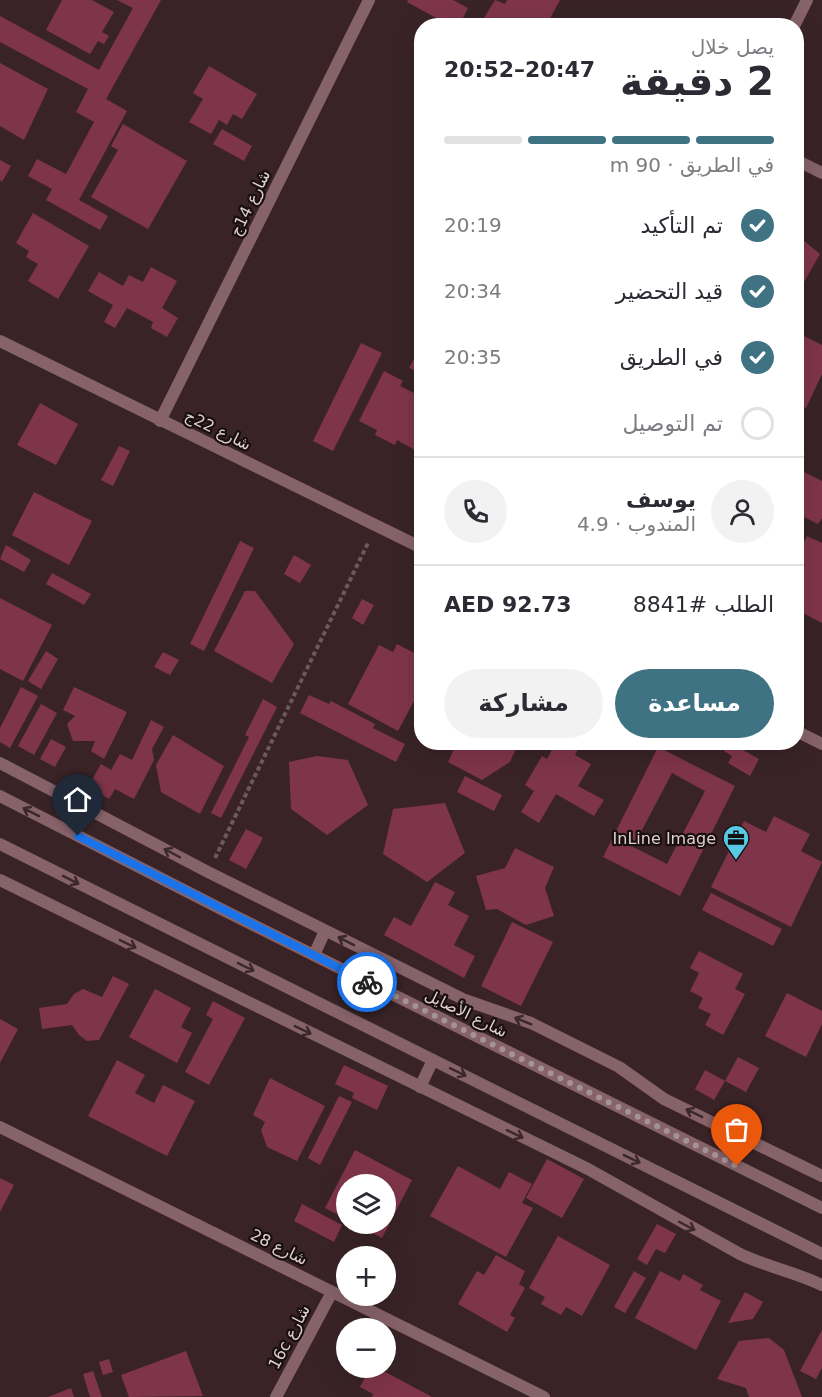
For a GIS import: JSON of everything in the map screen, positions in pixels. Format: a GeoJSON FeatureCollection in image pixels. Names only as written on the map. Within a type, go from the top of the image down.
{"type":"FeatureCollection","features":[{"type":"Feature","properties":{"kind":"street","name":"شارع 14ج"},"geometry":{"type":"LineString","coordinates":[[160,421],[369,0]]}},
{"type":"Feature","properties":{"kind":"street"},"geometry":{"type":"LineString","coordinates":[[798,18],[807,0]]}},
{"type":"Feature","properties":{"kind":"street"},"geometry":{"type":"LineString","coordinates":[[804,164],[822,173]]}},
{"type":"Feature","properties":{"kind":"street","name":"شارع 22ج"},"geometry":{"type":"LineString","coordinates":[[0,341],[414,544]]}},
{"type":"Feature","properties":{"kind":"street"},"geometry":{"type":"LineString","coordinates":[[804,736],[822,744]]}},
{"type":"Feature","properties":{"kind":"street"},"geometry":{"type":"LineString","coordinates":[[0,763],[208,872],[465,1000],[525,1021],[620,1067],[664,1098],[822,1176]]}},
{"type":"Feature","properties":{"kind":"street","name":"شارع الأصايل"},"geometry":{"type":"LineString","coordinates":[[0,796],[822,1208]]}},
{"type":"Feature","properties":{"kind":"street"},"geometry":{"type":"LineString","coordinates":[[0,844],[822,1254]]}},
{"type":"Feature","properties":{"kind":"street"},"geometry":{"type":"LineString","coordinates":[[0,880],[588,1169],[740,1254],[822,1285]]}},
{"type":"Feature","properties":{"kind":"street"},"geometry":{"type":"LineString","coordinates":[[314,955],[325,931]]}},
{"type":"Feature","properties":{"kind":"street"},"geometry":{"type":"LineString","coordinates":[[420,1087],[433,1060]]}},
{"type":"Feature","properties":{"kind":"street","name":"شارع 28"},"geometry":{"type":"LineString","coordinates":[[0,1127],[544,1397]]}},
{"type":"Feature","properties":{"kind":"street","name":"16c شارع"},"geometry":{"type":"LineString","coordinates":[[276,1397],[332,1292]]}},
{"type":"Feature","properties":{"kind":"path"},"geometry":{"type":"LineString","coordinates":[[208,872],[377,525]]}},
{"type":"Feature","properties":{"kind":"building"},"geometry":{"type":"Polygon","coordinates":[[[62,0],[92,0],[114,12],[102,32],[109,36],[104,44],[98,41],[90,54],[46,30],[62,0]]]}},
{"type":"Feature","properties":{"kind":"building"},"geometry":{"type":"Polygon","coordinates":[[[117,0],[161,0],[106,99],[127,111],[79,200],[108,216],[100,230],[46,200],[52,189],[28,176],[37,159],[66,174],[94,122],[76,112],[88,89],[0,42],[0,16],[99,70],[133,8],[117,0]]]}},
{"type":"Feature","properties":{"kind":"building"},"geometry":{"type":"Polygon","coordinates":[[[408,0],[453,0],[468,8],[463,18],[436,18],[407,2],[408,0]]]}},
{"type":"Feature","properties":{"kind":"building"},"geometry":{"type":"Polygon","coordinates":[[[495,0],[505,4],[507,0],[560,0],[550,18],[484,18],[495,0]]]}},
{"type":"Feature","properties":{"kind":"building"},"geometry":{"type":"Polygon","coordinates":[[[0,63],[48,89],[24,140],[0,126],[0,63]]]}},
{"type":"Feature","properties":{"kind":"building"},"geometry":{"type":"Polygon","coordinates":[[[209,66],[257,94],[242,119],[233,114],[227,125],[219,120],[211,134],[189,122],[203,99],[193,93],[209,66]]]}},
{"type":"Feature","properties":{"kind":"building"},"geometry":{"type":"Polygon","coordinates":[[[123,124],[187,161],[148,229],[91,197],[118,150],[111,146],[123,124]]]}},
{"type":"Feature","properties":{"kind":"building"},"geometry":{"type":"Polygon","coordinates":[[[222,129],[252,146],[244,161],[213,144],[222,129]]]}},
{"type":"Feature","properties":{"kind":"building"},"geometry":{"type":"Polygon","coordinates":[[[0,160],[11,166],[2,182],[0,180],[0,160]]]}},
{"type":"Feature","properties":{"kind":"building"},"geometry":{"type":"Polygon","coordinates":[[[33,213],[89,246],[58,299],[28,281],[38,264],[26,257],[29,251],[16,243],[33,213]]]}},
{"type":"Feature","properties":{"kind":"building"},"geometry":{"type":"Polygon","coordinates":[[[804,241],[820,254],[804,282],[804,241]]]}},
{"type":"Feature","properties":{"kind":"building"},"geometry":{"type":"Polygon","coordinates":[[[151,267],[177,281],[162,308],[178,318],[167,337],[151,328],[153,322],[127,308],[115,328],[104,322],[113,305],[88,291],[99,272],[123,286],[129,275],[143,282],[151,267]]]}},
{"type":"Feature","properties":{"kind":"building"},"geometry":{"type":"Polygon","coordinates":[[[804,336],[822,345],[822,374],[806,408],[804,407],[804,336]]]}},
{"type":"Feature","properties":{"kind":"building"},"geometry":{"type":"Polygon","coordinates":[[[361,343],[382,353],[333,451],[313,441],[361,343]]]}},
{"type":"Feature","properties":{"kind":"building"},"geometry":{"type":"Polygon","coordinates":[[[414,359],[414,370],[409,368],[414,359]]]}},
{"type":"Feature","properties":{"kind":"building"},"geometry":{"type":"Polygon","coordinates":[[[384,371],[403,381],[400,386],[414,393],[414,449],[397,440],[395,445],[375,435],[377,430],[359,421],[384,371]]]}},
{"type":"Feature","properties":{"kind":"building"},"geometry":{"type":"Polygon","coordinates":[[[40,403],[78,424],[56,465],[17,445],[40,403]]]}},
{"type":"Feature","properties":{"kind":"building"},"geometry":{"type":"Polygon","coordinates":[[[119,446],[130,451],[113,486],[101,480],[119,446]]]}},
{"type":"Feature","properties":{"kind":"building"},"geometry":{"type":"Polygon","coordinates":[[[804,472],[822,481],[822,518],[818,524],[804,517],[804,472]]]}},
{"type":"Feature","properties":{"kind":"building"},"geometry":{"type":"Polygon","coordinates":[[[34,492],[92,521],[69,565],[12,535],[34,492]]]}},
{"type":"Feature","properties":{"kind":"building"},"geometry":{"type":"Polygon","coordinates":[[[807,536],[822,543],[822,623],[804,614],[804,542],[807,536]]]}},
{"type":"Feature","properties":{"kind":"building"},"geometry":{"type":"Polygon","coordinates":[[[240,541],[254,548],[204,651],[190,644],[240,541]]]}},
{"type":"Feature","properties":{"kind":"building"},"geometry":{"type":"Polygon","coordinates":[[[6,545],[31,560],[24,572],[0,559],[6,545]]]}},
{"type":"Feature","properties":{"kind":"building"},"geometry":{"type":"Polygon","coordinates":[[[294,555],[311,565],[300,583],[284,574],[294,555]]]}},
{"type":"Feature","properties":{"kind":"building"},"geometry":{"type":"Polygon","coordinates":[[[52,573],[91,594],[84,605],[46,584],[52,573]]]}},
{"type":"Feature","properties":{"kind":"building"},"geometry":{"type":"Polygon","coordinates":[[[245,591],[255,591],[294,644],[272,683],[214,651],[245,591]]]}},
{"type":"Feature","properties":{"kind":"building"},"geometry":{"type":"Polygon","coordinates":[[[0,598],[52,625],[23,681],[0,669],[0,598]]]}},
{"type":"Feature","properties":{"kind":"building"},"geometry":{"type":"Polygon","coordinates":[[[362,599],[374,605],[363,625],[352,618],[362,599]]]}},
{"type":"Feature","properties":{"kind":"building"},"geometry":{"type":"Polygon","coordinates":[[[397,644],[414,653],[414,701],[398,731],[348,704],[379,645],[393,652],[397,644]]]}},
{"type":"Feature","properties":{"kind":"building"},"geometry":{"type":"Polygon","coordinates":[[[46,651],[58,659],[41,689],[28,681],[46,651]]]}},
{"type":"Feature","properties":{"kind":"building"},"geometry":{"type":"Polygon","coordinates":[[[163,652],[179,660],[170,675],[154,667],[163,652]]]}},
{"type":"Feature","properties":{"kind":"building"},"geometry":{"type":"Polygon","coordinates":[[[21,687],[38,696],[10,748],[0,742],[0,728],[21,687]]]}},
{"type":"Feature","properties":{"kind":"building"},"geometry":{"type":"Polygon","coordinates":[[[74,687],[127,712],[104,759],[91,751],[95,741],[73,741],[67,724],[75,716],[63,710],[74,687]]]}},
{"type":"Feature","properties":{"kind":"building"},"geometry":{"type":"Polygon","coordinates":[[[309,695],[329,704],[331,701],[375,724],[373,728],[405,744],[396,762],[300,713],[309,695]]]}},
{"type":"Feature","properties":{"kind":"building"},"geometry":{"type":"Polygon","coordinates":[[[263,699],[277,707],[221,818],[211,813],[249,737],[245,735],[263,699]]]}},
{"type":"Feature","properties":{"kind":"building"},"geometry":{"type":"Polygon","coordinates":[[[41,704],[57,713],[34,755],[18,746],[41,704]]]}},
{"type":"Feature","properties":{"kind":"building"},"geometry":{"type":"Polygon","coordinates":[[[151,720],[164,727],[152,749],[154,760],[134,799],[115,789],[109,799],[88,787],[101,764],[111,770],[120,754],[132,760],[151,720]]]}},
{"type":"Feature","properties":{"kind":"building"},"geometry":{"type":"Polygon","coordinates":[[[173,735],[224,766],[200,814],[161,792],[156,765],[173,735]]]}},
{"type":"Feature","properties":{"kind":"building"},"geometry":{"type":"Polygon","coordinates":[[[51,739],[66,747],[55,767],[40,759],[51,739]]]}},
{"type":"Feature","properties":{"kind":"building"},"geometry":{"type":"Polygon","coordinates":[[[453,750],[515,750],[510,762],[482,780],[448,762],[453,750]]]}},
{"type":"Feature","properties":{"kind":"building"},"geometry":{"type":"Polygon","coordinates":[[[552,750],[578,750],[575,755],[591,764],[578,786],[604,800],[594,816],[556,794],[539,823],[521,812],[534,791],[525,785],[542,756],[547,759],[552,750]]]}},
{"type":"Feature","properties":{"kind":"building"},"geometry":{"type":"Polygon","coordinates":[[[656,750],[664,750],[735,786],[680,896],[603,857],[656,750]],[[672,773],[633,847],[667,864],[705,791],[672,773]]]}},
{"type":"Feature","properties":{"kind":"building"},"geometry":{"type":"Polygon","coordinates":[[[743,750],[759,759],[750,776],[728,763],[732,756],[724,751],[743,750]]]}},
{"type":"Feature","properties":{"kind":"building"},"geometry":{"type":"Polygon","coordinates":[[[317,756],[348,760],[368,805],[327,835],[291,809],[289,762],[317,756]]]}},
{"type":"Feature","properties":{"kind":"building"},"geometry":{"type":"Polygon","coordinates":[[[465,776],[502,795],[494,811],[457,792],[465,776]]]}},
{"type":"Feature","properties":{"kind":"building"},"geometry":{"type":"Polygon","coordinates":[[[445,803],[465,853],[427,882],[383,854],[393,809],[445,803]]]}},
{"type":"Feature","properties":{"kind":"building"},"geometry":{"type":"Polygon","coordinates":[[[774,816],[810,834],[801,851],[822,862],[791,927],[711,887],[744,821],[766,832],[774,816]]]}},
{"type":"Feature","properties":{"kind":"building"},"geometry":{"type":"Polygon","coordinates":[[[246,829],[263,838],[246,869],[229,860],[246,829]]]}},
{"type":"Feature","properties":{"kind":"building"},"geometry":{"type":"Polygon","coordinates":[[[515,848],[554,867],[545,888],[554,916],[526,925],[497,909],[486,910],[476,876],[505,868],[515,848]]]}},
{"type":"Feature","properties":{"kind":"building"},"geometry":{"type":"Polygon","coordinates":[[[435,882],[455,892],[448,905],[469,916],[454,945],[475,956],[464,978],[384,935],[394,917],[411,926],[435,882]]]}},
{"type":"Feature","properties":{"kind":"building"},"geometry":{"type":"Polygon","coordinates":[[[711,893],[782,929],[773,946],[702,910],[711,893]]]}},
{"type":"Feature","properties":{"kind":"building"},"geometry":{"type":"Polygon","coordinates":[[[512,922],[553,942],[521,1006],[481,986],[512,922]]]}},
{"type":"Feature","properties":{"kind":"building"},"geometry":{"type":"Polygon","coordinates":[[[699,951],[743,974],[735,989],[745,994],[723,1035],[705,1025],[711,1014],[698,1008],[703,998],[690,991],[699,973],[690,968],[699,951]]]}},
{"type":"Feature","properties":{"kind":"building"},"geometry":{"type":"Polygon","coordinates":[[[113,976],[129,984],[99,1040],[87,1041],[72,1025],[42,1029],[39,1008],[67,1004],[74,994],[83,989],[102,997],[113,976]]]}},
{"type":"Feature","properties":{"kind":"building"},"geometry":{"type":"Polygon","coordinates":[[[155,989],[191,1008],[181,1027],[192,1033],[177,1063],[129,1037],[155,989]]]}},
{"type":"Feature","properties":{"kind":"building"},"geometry":{"type":"Polygon","coordinates":[[[787,993],[822,1011],[822,1024],[806,1057],[765,1036],[787,993]]]}},
{"type":"Feature","properties":{"kind":"building"},"geometry":{"type":"Polygon","coordinates":[[[213,1001],[245,1018],[209,1085],[185,1072],[213,1019],[206,1015],[213,1001]]]}},
{"type":"Feature","properties":{"kind":"building"},"geometry":{"type":"Polygon","coordinates":[[[0,1019],[18,1029],[0,1063],[0,1019]]]}},
{"type":"Feature","properties":{"kind":"building"},"geometry":{"type":"Polygon","coordinates":[[[738,1057],[759,1068],[746,1092],[725,1081],[738,1057]]]}},
{"type":"Feature","properties":{"kind":"building"},"geometry":{"type":"Polygon","coordinates":[[[117,1060],[145,1075],[135,1093],[154,1103],[163,1085],[195,1101],[167,1156],[88,1116],[117,1060]]]}},
{"type":"Feature","properties":{"kind":"building"},"geometry":{"type":"Polygon","coordinates":[[[344,1065],[388,1086],[377,1110],[352,1098],[354,1093],[335,1084],[344,1065]]]}},
{"type":"Feature","properties":{"kind":"building"},"geometry":{"type":"Polygon","coordinates":[[[705,1070],[725,1081],[714,1100],[695,1089],[705,1070]]]}},
{"type":"Feature","properties":{"kind":"building"},"geometry":{"type":"Polygon","coordinates":[[[270,1078],[325,1106],[297,1161],[267,1147],[261,1130],[265,1122],[253,1115],[270,1078]]]}},
{"type":"Feature","properties":{"kind":"building"},"geometry":{"type":"Polygon","coordinates":[[[339,1096],[352,1102],[320,1165],[308,1158],[339,1096]]]}},
{"type":"Feature","properties":{"kind":"building"},"geometry":{"type":"Polygon","coordinates":[[[355,1150],[412,1180],[396,1211],[396,1174],[343,1174],[355,1150]]]}},
{"type":"Feature","properties":{"kind":"building"},"geometry":{"type":"Polygon","coordinates":[[[547,1159],[584,1179],[562,1218],[526,1198],[547,1159]]]}},
{"type":"Feature","properties":{"kind":"building"},"geometry":{"type":"Polygon","coordinates":[[[458,1166],[500,1189],[509,1172],[532,1184],[522,1203],[533,1208],[506,1257],[430,1216],[458,1166]]]}},
{"type":"Feature","properties":{"kind":"building"},"geometry":{"type":"Polygon","coordinates":[[[0,1178],[14,1185],[0,1212],[0,1178]]]}},
{"type":"Feature","properties":{"kind":"building"},"geometry":{"type":"Polygon","coordinates":[[[336,1187],[336,1214],[325,1208],[336,1187]]]}},
{"type":"Feature","properties":{"kind":"building"},"geometry":{"type":"Polygon","coordinates":[[[302,1204],[336,1222],[338,1234],[334,1242],[294,1221],[302,1204]]]}},
{"type":"Feature","properties":{"kind":"building"},"geometry":{"type":"Polygon","coordinates":[[[657,1224],[676,1234],[665,1253],[656,1249],[647,1265],[637,1259],[657,1224]]]}},
{"type":"Feature","properties":{"kind":"building"},"geometry":{"type":"Polygon","coordinates":[[[558,1236],[610,1265],[582,1316],[566,1307],[561,1315],[541,1304],[545,1297],[529,1288],[558,1236]]]}},
{"type":"Feature","properties":{"kind":"building"},"geometry":{"type":"Polygon","coordinates":[[[496,1255],[525,1271],[519,1284],[525,1288],[510,1315],[515,1318],[507,1332],[458,1304],[477,1271],[484,1275],[496,1255]]]}},
{"type":"Feature","properties":{"kind":"building"},"geometry":{"type":"Polygon","coordinates":[[[634,1271],[646,1278],[625,1313],[614,1307],[634,1271]]]}},
{"type":"Feature","properties":{"kind":"building"},"geometry":{"type":"Polygon","coordinates":[[[660,1271],[680,1281],[683,1274],[703,1285],[700,1290],[721,1301],[696,1350],[635,1318],[660,1271]]]}},
{"type":"Feature","properties":{"kind":"building"},"geometry":{"type":"Polygon","coordinates":[[[745,1292],[763,1302],[753,1319],[728,1323],[745,1292]]]}},
{"type":"Feature","properties":{"kind":"building"},"geometry":{"type":"Polygon","coordinates":[[[822,1330],[822,1368],[816,1379],[800,1371],[822,1330]]]}},
{"type":"Feature","properties":{"kind":"building"},"geometry":{"type":"Polygon","coordinates":[[[769,1338],[784,1350],[802,1397],[749,1397],[746,1388],[717,1379],[739,1341],[769,1338]]]}},
{"type":"Feature","properties":{"kind":"building"},"geometry":{"type":"Polygon","coordinates":[[[186,1351],[203,1396],[129,1397],[121,1375],[186,1351]]]}},
{"type":"Feature","properties":{"kind":"building"},"geometry":{"type":"Polygon","coordinates":[[[109,1359],[113,1372],[103,1375],[99,1362],[109,1359]]]}},
{"type":"Feature","properties":{"kind":"building"},"geometry":{"type":"Polygon","coordinates":[[[93,1371],[102,1397],[90,1397],[83,1374],[93,1371]]]}},
{"type":"Feature","properties":{"kind":"building"},"geometry":{"type":"Polygon","coordinates":[[[365,1378],[396,1378],[432,1397],[372,1397],[373,1394],[360,1387],[365,1378]]]}},
{"type":"Feature","properties":{"kind":"building"},"geometry":{"type":"Polygon","coordinates":[[[71,1388],[74,1397],[48,1397],[71,1388]]]}},
{"type":"Feature","properties":{"kind":"way so far"},"geometry":{"type":"LineString","coordinates":[[367,982],[737,1166]]}},
{"type":"Feature","properties":{"kind":"place","name":"InLine Image"},"geometry":{"type":"Point","coordinates":[736,861]}},
{"type":"Feature","properties":{"kind":"route"},"geometry":{"type":"LineString","coordinates":[[78,836],[367,982]]}}]}
